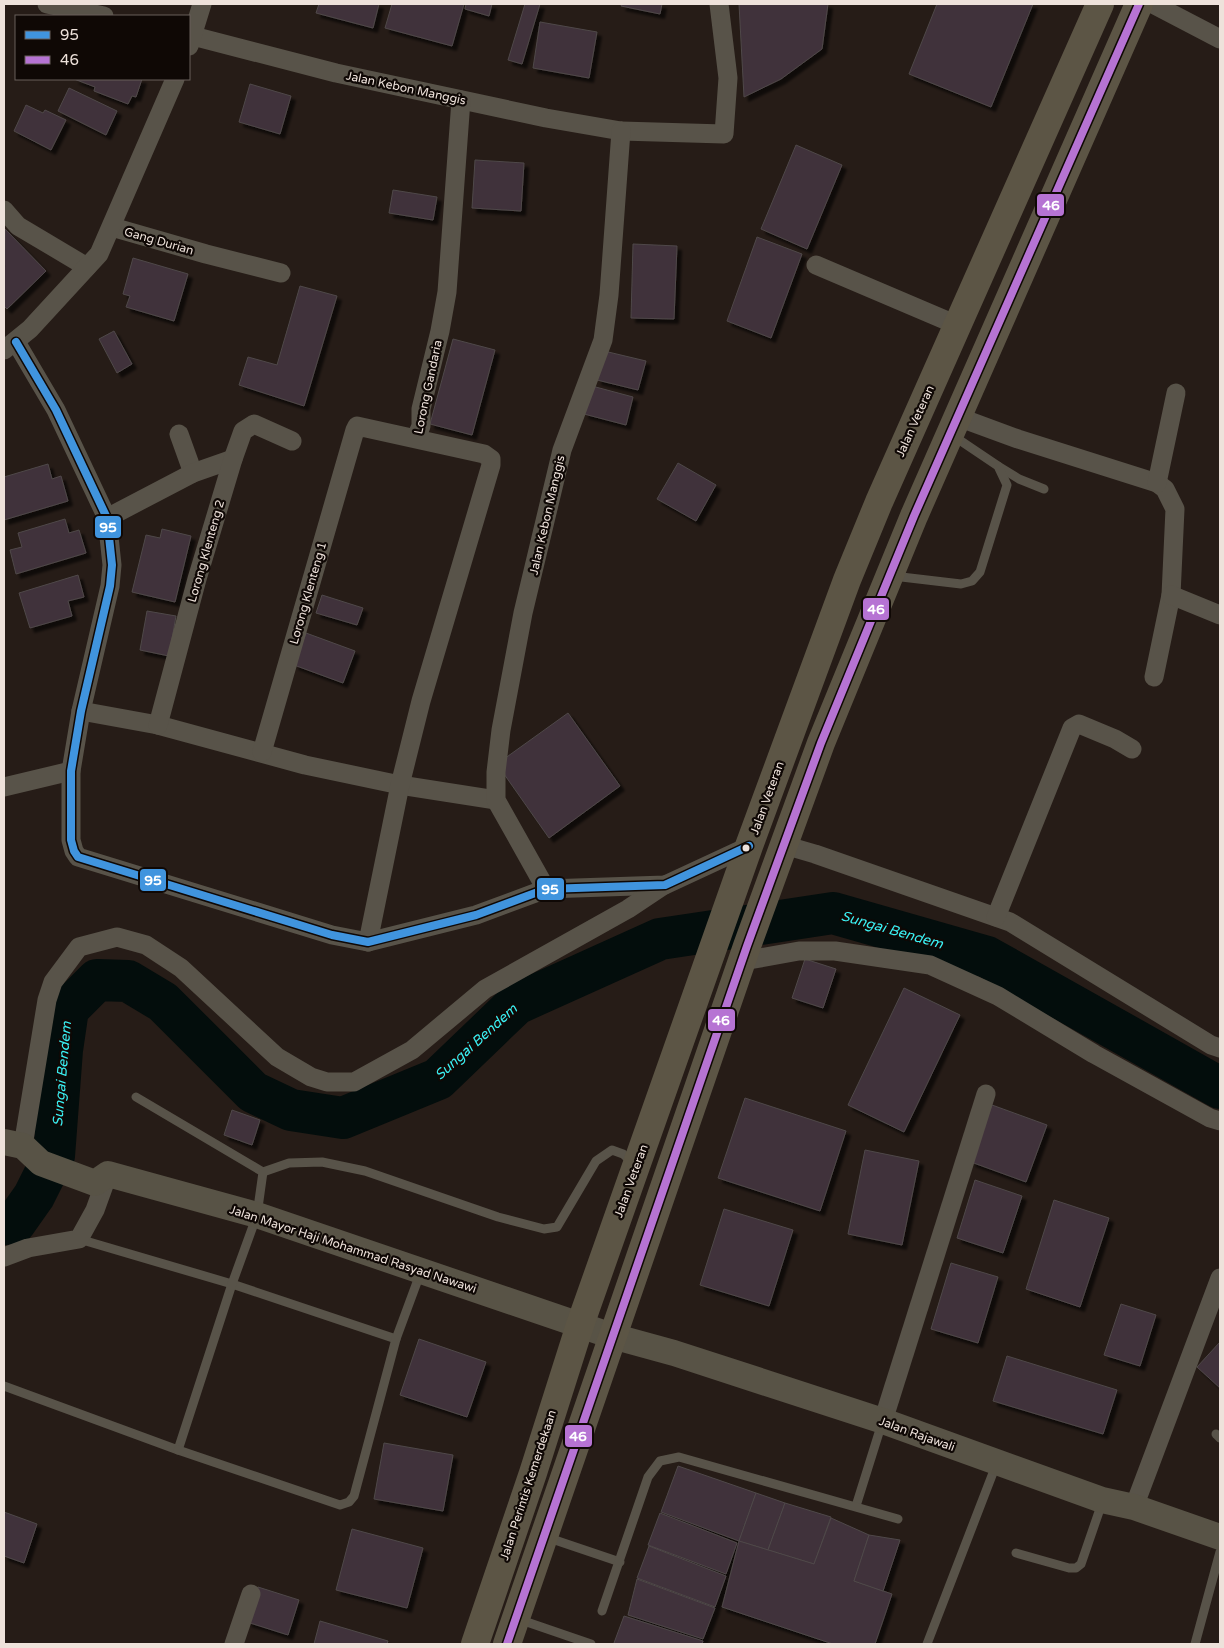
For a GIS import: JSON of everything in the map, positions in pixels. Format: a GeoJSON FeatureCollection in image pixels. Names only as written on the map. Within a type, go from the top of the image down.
{"type":"FeatureCollection","features":[{"type":"Feature","properties":{"kind":"highway","name":"Jalan Veteran"},"geometry":{"type":"LineString","coordinates":[[580,1325],[745,858],[848,580],[957,324],[1100,4]]}},
{"type":"Feature","properties":{"kind":"highway"},"geometry":{"type":"LineString","coordinates":[[507,1644],[612,1335],[780,854],[821,743],[889,576],[1139,4]]}},
{"type":"Feature","properties":{"kind":"highway","name":"Jalan Perintis Kemerdekaan"},"geometry":{"type":"LineString","coordinates":[[475,1644],[534,1473],[580,1325]]}},
{"type":"Feature","properties":{"kind":"street"},"geometry":{"type":"LineString","coordinates":[[48,4],[99,15]]}},
{"type":"Feature","properties":{"kind":"street"},"geometry":{"type":"LineString","coordinates":[[190,39],[202,4]]}},
{"type":"Feature","properties":{"kind":"street","name":"Jalan Kebon Manggis"},"geometry":{"type":"LineString","coordinates":[[190,39],[461,100],[621,131],[724,134],[728,87],[719,4]]}},
{"type":"Feature","properties":{"kind":"street"},"geometry":{"type":"LineString","coordinates":[[1153,4],[1220,39]]}},
{"type":"Feature","properties":{"kind":"street"},"geometry":{"type":"LineString","coordinates":[[175,80],[112,227],[98,254],[10,346],[56,410],[107,518],[112,565],[110,586],[81,711],[71,771],[71,840],[78,857],[332,935],[368,942],[476,914],[546,889],[665,885]]}},
{"type":"Feature","properties":{"kind":"street","name":"Lorong Gandaria"},"geometry":{"type":"LineString","coordinates":[[368,942],[400,785],[421,701],[491,465],[491,459],[484,454],[416,438],[422,426],[421,409],[447,292],[461,100]]}},
{"type":"Feature","properties":{"kind":"street","name":"Jalan Kebon Manggis"},"geometry":{"type":"LineString","coordinates":[[546,889],[496,800],[496,772],[501,730],[523,613],[562,450],[603,340],[609,295],[621,131]]}},
{"type":"Feature","properties":{"kind":"street"},"geometry":{"type":"LineString","coordinates":[[4,210],[18,226],[87,267]]}},
{"type":"Feature","properties":{"kind":"street","name":"Gang Durian"},"geometry":{"type":"LineString","coordinates":[[112,227],[206,254],[281,272]]}},
{"type":"Feature","properties":{"kind":"street"},"geometry":{"type":"LineString","coordinates":[[816,265],[957,324]]}},
{"type":"Feature","properties":{"kind":"street"},"geometry":{"type":"LineString","coordinates":[[1157,483],[1176,393]]}},
{"type":"Feature","properties":{"kind":"street","name":"Lorong Klenteng 2"},"geometry":{"type":"LineString","coordinates":[[158,725],[197,579],[243,431],[254,424],[292,441]]}},
{"type":"Feature","properties":{"kind":"street"},"geometry":{"type":"LineString","coordinates":[[954,425],[1018,439],[1157,483],[1165,488],[1175,509],[1171,595],[1154,677]]}},
{"type":"Feature","properties":{"kind":"street","name":"Lorong Klenteng 1"},"geometry":{"type":"LineString","coordinates":[[262,752],[357,426],[416,438]]}},
{"type":"Feature","properties":{"kind":"street"},"geometry":{"type":"LineString","coordinates":[[179,434],[193,473]]}},
{"type":"Feature","properties":{"kind":"street"},"geometry":{"type":"LineString","coordinates":[[107,518],[193,473],[233,459]]}},
{"type":"Feature","properties":{"kind":"street"},"geometry":{"type":"LineString","coordinates":[[1171,595],[1220,615]]}},
{"type":"Feature","properties":{"kind":"street"},"geometry":{"type":"LineString","coordinates":[[81,711],[158,725],[305,765],[400,785],[496,800]]}},
{"type":"Feature","properties":{"kind":"street"},"geometry":{"type":"LineString","coordinates":[[996,917],[1072,728],[1079,724],[1115,739],[1132,749]]}},
{"type":"Feature","properties":{"kind":"street"},"geometry":{"type":"LineString","coordinates":[[4,787],[71,771]]}},
{"type":"Feature","properties":{"kind":"street"},"geometry":{"type":"LineString","coordinates":[[780,854],[815,854],[1010,922],[1211,1045],[1220,1048]]}},
{"type":"Feature","properties":{"kind":"street"},"geometry":{"type":"LineString","coordinates":[[23,1150],[46,1000],[54,982],[79,947],[116,937],[146,945],[180,968],[277,1057],[311,1078],[327,1082],[354,1082],[412,1050],[485,989],[628,909],[665,885],[745,858]]}},
{"type":"Feature","properties":{"kind":"street"},"geometry":{"type":"LineString","coordinates":[[745,954],[835,951],[930,965],[998,996],[1094,1054],[1210,1118],[1220,1121]]}},
{"type":"Feature","properties":{"kind":"street"},"geometry":{"type":"LineString","coordinates":[[883,1421],[986,1094]]}},
{"type":"Feature","properties":{"kind":"street","name":"Jalan Mayor Haji Mohammad Rasyad Nawawi"},"geometry":{"type":"LineString","coordinates":[[23,1150],[101,1178],[257,1215],[612,1335]]}},
{"type":"Feature","properties":{"kind":"street"},"geometry":{"type":"LineString","coordinates":[[4,1257],[28,1248],[79,1239],[95,1210],[101,1178]]}},
{"type":"Feature","properties":{"kind":"street"},"geometry":{"type":"LineString","coordinates":[[1134,1507],[1220,1278]]}},
{"type":"Feature","properties":{"kind":"street","name":"Jalan Rajawali"},"geometry":{"type":"LineString","coordinates":[[612,1335],[674,1353],[883,1421],[1102,1500],[1134,1507],[1220,1537]]}},
{"type":"Feature","properties":{"kind":"street"},"geometry":{"type":"LineString","coordinates":[[234,1644],[251,1594]]}},
{"type":"Feature","properties":{"kind":"lane"},"geometry":{"type":"LineString","coordinates":[[954,425],[998,466],[1019,479],[1044,488]]}},
{"type":"Feature","properties":{"kind":"lane"},"geometry":{"type":"LineString","coordinates":[[889,576],[961,584],[972,581],[980,572],[1006,495],[1007,485],[998,466]]}},
{"type":"Feature","properties":{"kind":"lane"},"geometry":{"type":"LineString","coordinates":[[136,1097],[263,1172],[289,1164],[322,1162],[365,1171],[498,1217],[544,1229],[557,1228],[596,1161],[612,1150],[623,1154],[636,1166]]}},
{"type":"Feature","properties":{"kind":"lane"},"geometry":{"type":"LineString","coordinates":[[178,1450],[232,1284],[257,1215],[263,1172]]}},
{"type":"Feature","properties":{"kind":"lane"},"geometry":{"type":"LineString","coordinates":[[79,1239],[232,1284],[396,1339]]}},
{"type":"Feature","properties":{"kind":"lane"},"geometry":{"type":"LineString","coordinates":[[4,1386],[178,1450],[340,1505],[350,1502],[354,1496],[396,1339],[421,1271]]}},
{"type":"Feature","properties":{"kind":"lane"},"geometry":{"type":"LineString","coordinates":[[856,1506],[883,1421]]}},
{"type":"Feature","properties":{"kind":"lane"},"geometry":{"type":"LineString","coordinates":[[602,1611],[648,1477],[660,1461],[679,1456],[898,1519]]}},
{"type":"Feature","properties":{"kind":"lane"},"geometry":{"type":"LineString","coordinates":[[927,1644],[997,1462]]}},
{"type":"Feature","properties":{"kind":"lane"},"geometry":{"type":"LineString","coordinates":[[1016,1553],[1069,1568],[1076,1568],[1082,1564],[1102,1500]]}},
{"type":"Feature","properties":{"kind":"lane"},"geometry":{"type":"LineString","coordinates":[[544,1536],[620,1562]]}},
{"type":"Feature","properties":{"kind":"lane"},"geometry":{"type":"LineString","coordinates":[[1195,1644],[1220,1552]]}},
{"type":"Feature","properties":{"kind":"lane"},"geometry":{"type":"LineString","coordinates":[[516,1619],[591,1644]]}},
{"type":"Feature","properties":{"kind":"building"},"geometry":{"type":"Polygon","coordinates":[[[319,4],[379,4],[373,28],[316,13],[319,4]]]}},
{"type":"Feature","properties":{"kind":"building"},"geometry":{"type":"Polygon","coordinates":[[[392,4],[464,4],[452,46],[385,28],[392,4]]]}},
{"type":"Feature","properties":{"kind":"building"},"geometry":{"type":"Polygon","coordinates":[[[466,4],[492,4],[489,16],[465,9],[466,4]]]}},
{"type":"Feature","properties":{"kind":"building"},"geometry":{"type":"Polygon","coordinates":[[[525,4],[540,4],[522,64],[508,60],[525,4]]]}},
{"type":"Feature","properties":{"kind":"building"},"geometry":{"type":"Polygon","coordinates":[[[622,4],[662,4],[660,14],[621,6],[622,4]]]}},
{"type":"Feature","properties":{"kind":"building"},"geometry":{"type":"Polygon","coordinates":[[[739,4],[828,4],[822,49],[781,79],[744,97],[739,4]]]}},
{"type":"Feature","properties":{"kind":"building"},"geometry":{"type":"Polygon","coordinates":[[[937,4],[1033,4],[991,107],[909,74],[937,4]]]}},
{"type":"Feature","properties":{"kind":"building"},"geometry":{"type":"Polygon","coordinates":[[[540,22],[597,32],[589,78],[533,68],[540,22]]]}},
{"type":"Feature","properties":{"kind":"building"},"geometry":{"type":"Polygon","coordinates":[[[77,80],[142,80],[136,97],[132,96],[128,104],[94,91],[95,87],[77,80]]]}},
{"type":"Feature","properties":{"kind":"building"},"geometry":{"type":"Polygon","coordinates":[[[250,84],[291,96],[280,134],[239,122],[250,84]]]}},
{"type":"Feature","properties":{"kind":"building"},"geometry":{"type":"Polygon","coordinates":[[[69,88],[117,111],[106,135],[58,111],[69,88]]]}},
{"type":"Feature","properties":{"kind":"building"},"geometry":{"type":"Polygon","coordinates":[[[26,105],[43,113],[45,110],[66,120],[51,150],[14,131],[26,105]]]}},
{"type":"Feature","properties":{"kind":"building"},"geometry":{"type":"Polygon","coordinates":[[[796,145],[842,165],[807,249],[761,229],[796,145]]]}},
{"type":"Feature","properties":{"kind":"building"},"geometry":{"type":"Polygon","coordinates":[[[475,160],[524,163],[521,211],[472,208],[475,160]]]}},
{"type":"Feature","properties":{"kind":"building"},"geometry":{"type":"Polygon","coordinates":[[[393,190],[437,197],[433,220],[389,213],[393,190]]]}},
{"type":"Feature","properties":{"kind":"building"},"geometry":{"type":"Polygon","coordinates":[[[5,229],[46,271],[7,309],[4,306],[5,229]]]}},
{"type":"Feature","properties":{"kind":"building"},"geometry":{"type":"Polygon","coordinates":[[[757,237],[802,254],[771,338],[727,321],[757,237]]]}},
{"type":"Feature","properties":{"kind":"building"},"geometry":{"type":"Polygon","coordinates":[[[633,244],[677,246],[674,319],[631,318],[633,244]]]}},
{"type":"Feature","properties":{"kind":"building"},"geometry":{"type":"Polygon","coordinates":[[[133,258],[188,274],[174,321],[126,307],[130,296],[123,294],[133,258]]]}},
{"type":"Feature","properties":{"kind":"building"},"geometry":{"type":"Polygon","coordinates":[[[300,286],[337,296],[304,406],[239,385],[248,357],[277,365],[300,286]]]}},
{"type":"Feature","properties":{"kind":"building"},"geometry":{"type":"Polygon","coordinates":[[[114,331],[132,364],[117,373],[99,339],[114,331]]]}},
{"type":"Feature","properties":{"kind":"building"},"geometry":{"type":"Polygon","coordinates":[[[453,339],[495,350],[472,435],[430,424],[453,339]]]}},
{"type":"Feature","properties":{"kind":"building"},"geometry":{"type":"Polygon","coordinates":[[[604,351],[646,361],[638,390],[597,380],[604,351]]]}},
{"type":"Feature","properties":{"kind":"building"},"geometry":{"type":"Polygon","coordinates":[[[592,386],[633,397],[626,425],[584,414],[592,386]]]}},
{"type":"Feature","properties":{"kind":"building"},"geometry":{"type":"Polygon","coordinates":[[[678,463],[716,485],[696,521],[657,499],[678,463]]]}},
{"type":"Feature","properties":{"kind":"building"},"geometry":{"type":"Polygon","coordinates":[[[48,464],[52,479],[61,476],[68,501],[4,520],[4,477],[48,464]]]}},
{"type":"Feature","properties":{"kind":"building"},"geometry":{"type":"Polygon","coordinates":[[[65,519],[69,533],[79,530],[86,553],[16,574],[10,550],[22,547],[18,533],[65,519]]]}},
{"type":"Feature","properties":{"kind":"building"},"geometry":{"type":"Polygon","coordinates":[[[162,529],[191,536],[175,602],[132,592],[146,535],[160,538],[162,529]]]}},
{"type":"Feature","properties":{"kind":"building"},"geometry":{"type":"Polygon","coordinates":[[[78,575],[84,597],[68,601],[72,616],[30,628],[19,593],[78,575]]]}},
{"type":"Feature","properties":{"kind":"building"},"geometry":{"type":"Polygon","coordinates":[[[322,595],[363,608],[357,625],[316,613],[322,595]]]}},
{"type":"Feature","properties":{"kind":"building"},"geometry":{"type":"Polygon","coordinates":[[[147,611],[176,616],[169,656],[140,650],[147,611]]]}},
{"type":"Feature","properties":{"kind":"building"},"geometry":{"type":"Polygon","coordinates":[[[306,633],[355,651],[343,683],[294,665],[306,633]]]}},
{"type":"Feature","properties":{"kind":"building"},"geometry":{"type":"Polygon","coordinates":[[[568,713],[620,786],[549,838],[497,764],[568,713]]]}},
{"type":"Feature","properties":{"kind":"building"},"geometry":{"type":"Polygon","coordinates":[[[805,959],[836,969],[823,1008],[792,998],[805,959]]]}},
{"type":"Feature","properties":{"kind":"building"},"geometry":{"type":"Polygon","coordinates":[[[904,988],[960,1015],[904,1132],[848,1105],[904,988]]]}},
{"type":"Feature","properties":{"kind":"building"},"geometry":{"type":"Polygon","coordinates":[[[745,1098],[846,1131],[820,1211],[718,1178],[745,1098]]]}},
{"type":"Feature","properties":{"kind":"building"},"geometry":{"type":"Polygon","coordinates":[[[992,1105],[1047,1125],[1026,1182],[971,1162],[992,1105]]]}},
{"type":"Feature","properties":{"kind":"building"},"geometry":{"type":"Polygon","coordinates":[[[232,1110],[260,1120],[252,1145],[224,1135],[232,1110]]]}},
{"type":"Feature","properties":{"kind":"building"},"geometry":{"type":"Polygon","coordinates":[[[865,1150],[919,1161],[902,1245],[848,1234],[865,1150]]]}},
{"type":"Feature","properties":{"kind":"building"},"geometry":{"type":"Polygon","coordinates":[[[975,1180],[1022,1196],[1003,1253],[957,1238],[975,1180]]]}},
{"type":"Feature","properties":{"kind":"building"},"geometry":{"type":"Polygon","coordinates":[[[1054,1200],[1109,1218],[1080,1307],[1026,1289],[1054,1200]]]}},
{"type":"Feature","properties":{"kind":"building"},"geometry":{"type":"Polygon","coordinates":[[[724,1209],[793,1230],[769,1306],[700,1285],[724,1209]]]}},
{"type":"Feature","properties":{"kind":"building"},"geometry":{"type":"Polygon","coordinates":[[[951,1263],[998,1277],[978,1343],[931,1329],[951,1263]]]}},
{"type":"Feature","properties":{"kind":"building"},"geometry":{"type":"Polygon","coordinates":[[[1121,1304],[1156,1315],[1140,1366],[1104,1355],[1121,1304]]]}},
{"type":"Feature","properties":{"kind":"building"},"geometry":{"type":"Polygon","coordinates":[[[419,1339],[486,1362],[467,1417],[400,1395],[419,1339]]]}},
{"type":"Feature","properties":{"kind":"building"},"geometry":{"type":"Polygon","coordinates":[[[1220,1342],[1220,1388],[1197,1367],[1220,1342]]]}},
{"type":"Feature","properties":{"kind":"building"},"geometry":{"type":"Polygon","coordinates":[[[1007,1356],[1117,1390],[1103,1434],[993,1401],[1007,1356]]]}},
{"type":"Feature","properties":{"kind":"building"},"geometry":{"type":"Polygon","coordinates":[[[384,1443],[453,1455],[443,1511],[374,1499],[384,1443]]]}},
{"type":"Feature","properties":{"kind":"building"},"geometry":{"type":"Polygon","coordinates":[[[678,1466],[756,1493],[739,1541],[661,1512],[678,1466]]]}},
{"type":"Feature","properties":{"kind":"building"},"geometry":{"type":"Polygon","coordinates":[[[756,1493],[785,1503],[768,1550],[739,1541],[756,1493]]]}},
{"type":"Feature","properties":{"kind":"building"},"geometry":{"type":"Polygon","coordinates":[[[785,1503],[831,1517],[814,1564],[768,1550],[785,1503]]]}},
{"type":"Feature","properties":{"kind":"building"},"geometry":{"type":"Polygon","coordinates":[[[4,1512],[37,1524],[24,1563],[4,1556],[4,1512]]]}},
{"type":"Feature","properties":{"kind":"building"},"geometry":{"type":"Polygon","coordinates":[[[660,1513],[737,1543],[726,1574],[648,1545],[660,1513]]]}},
{"type":"Feature","properties":{"kind":"building"},"geometry":{"type":"Polygon","coordinates":[[[831,1518],[869,1535],[854,1581],[892,1594],[875,1644],[833,1644],[722,1607],[739,1541],[814,1564],[831,1518]]]}},
{"type":"Feature","properties":{"kind":"building"},"geometry":{"type":"Polygon","coordinates":[[[352,1529],[423,1548],[407,1608],[336,1590],[352,1529]]]}},
{"type":"Feature","properties":{"kind":"building"},"geometry":{"type":"Polygon","coordinates":[[[869,1535],[900,1540],[883,1591],[854,1581],[869,1535]]]}},
{"type":"Feature","properties":{"kind":"building"},"geometry":{"type":"Polygon","coordinates":[[[649,1546],[726,1576],[715,1607],[637,1578],[649,1546]]]}},
{"type":"Feature","properties":{"kind":"building"},"geometry":{"type":"Polygon","coordinates":[[[637,1579],[715,1608],[703,1639],[628,1615],[637,1579]]]}},
{"type":"Feature","properties":{"kind":"building"},"geometry":{"type":"Polygon","coordinates":[[[258,1587],[299,1600],[288,1635],[247,1622],[258,1587]]]}},
{"type":"Feature","properties":{"kind":"building"},"geometry":{"type":"Polygon","coordinates":[[[624,1616],[703,1641],[702,1644],[614,1643],[624,1616]]]}},
{"type":"Feature","properties":{"kind":"building"},"geometry":{"type":"Polygon","coordinates":[[[320,1621],[388,1641],[387,1644],[314,1644],[320,1621]]]}},
{"type":"Feature","properties":{"kind":"waterway","name":"Sungai Bendem"},"geometry":{"type":"LineString","coordinates":[[4,1224],[15,1223],[34,1196],[54,1156],[62,1050],[68,1009],[97,980],[128,981],[163,1002],[253,1092],[291,1110],[343,1118],[438,1079],[516,1004],[660,939],[833,913],[987,957],[1220,1088]]}},
{"type":"Feature","properties":{"kind":"transit line","name":"46"},"geometry":{"type":"LineString","coordinates":[[507,1644],[747,946],[821,743],[914,516],[1139,4]]}},
{"type":"Feature","properties":{"kind":"transit line","name":"95"},"geometry":{"type":"LineString","coordinates":[[16,342],[56,410],[107,518],[112,565],[110,586],[81,711],[71,771],[71,840],[78,857],[332,935],[368,942],[476,915],[546,889],[665,885],[749,846]]}}]}
